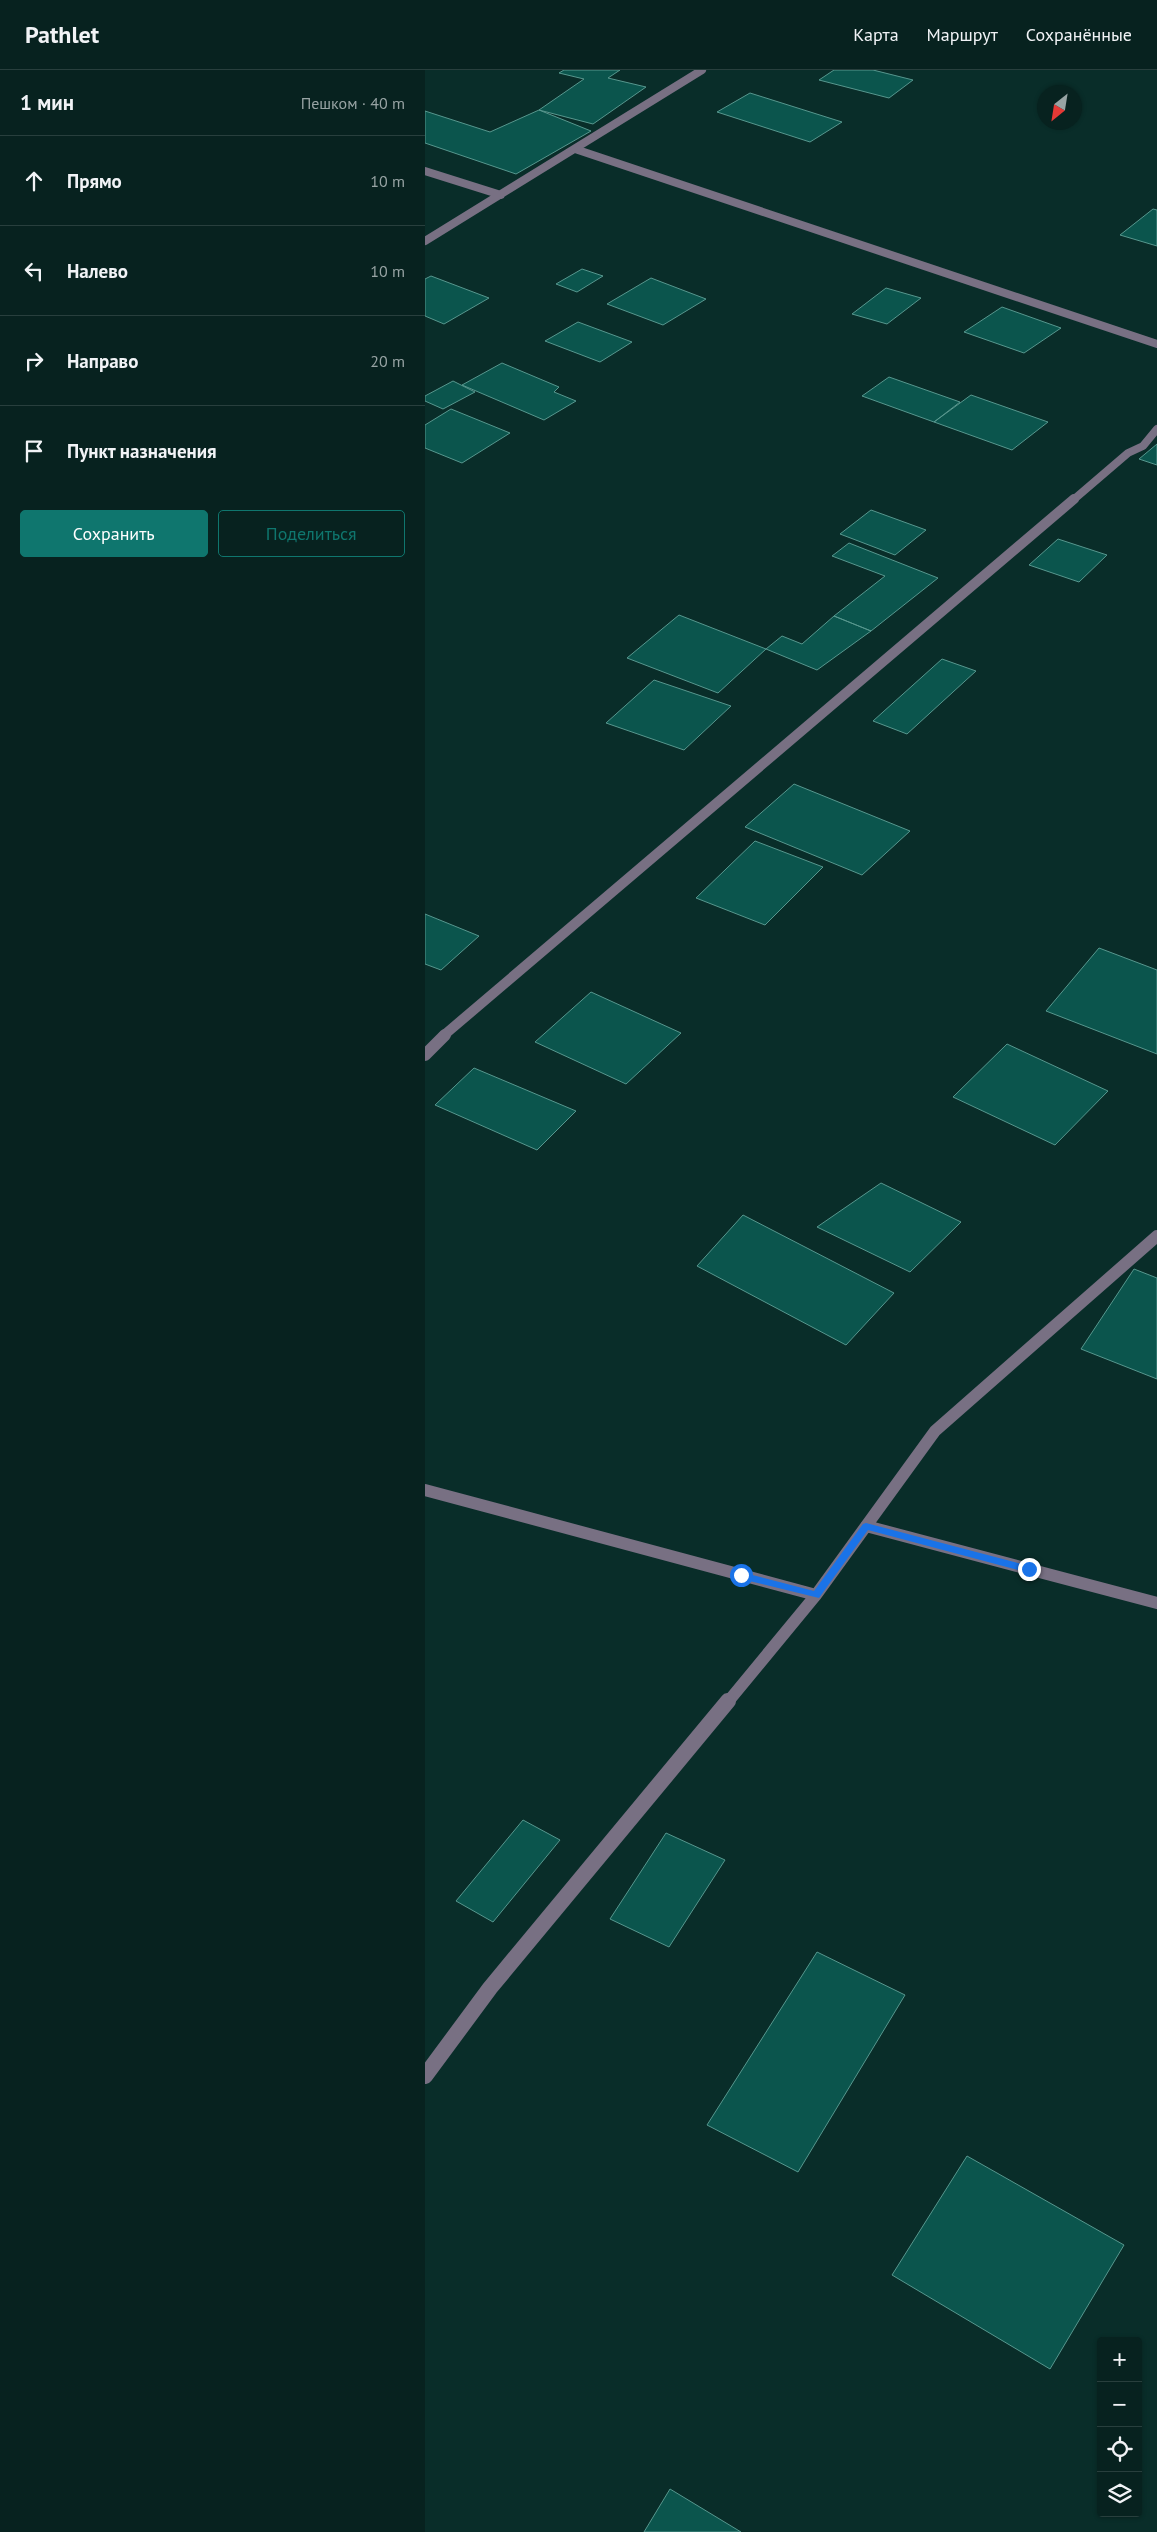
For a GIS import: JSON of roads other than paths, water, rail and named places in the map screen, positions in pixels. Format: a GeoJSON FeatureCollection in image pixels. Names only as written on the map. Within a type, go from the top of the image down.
{"type":"FeatureCollection","features":[{"type":"Feature","properties":{"kind":"street"},"geometry":{"type":"LineString","coordinates":[[425,241],[501,196],[702,70]]}},
{"type":"Feature","properties":{"kind":"street"},"geometry":{"type":"LineString","coordinates":[[575,149],[1157,344]]}},
{"type":"Feature","properties":{"kind":"street"},"geometry":{"type":"LineString","coordinates":[[425,170],[501,196]]}},
{"type":"Feature","properties":{"kind":"street"},"geometry":{"type":"LineString","coordinates":[[425,1055],[456,1024],[968,587],[1128,453],[1143,446],[1157,429]]}},
{"type":"Feature","properties":{"kind":"street"},"geometry":{"type":"LineString","coordinates":[[425,2076],[490,1988],[816,1595],[935,1431],[1157,1236]]}},
{"type":"Feature","properties":{"kind":"street"},"geometry":{"type":"LineString","coordinates":[[425,1490],[816,1595]]}},
{"type":"Feature","properties":{"kind":"street"},"geometry":{"type":"LineString","coordinates":[[866,1526],[1157,1603]]}}]}
